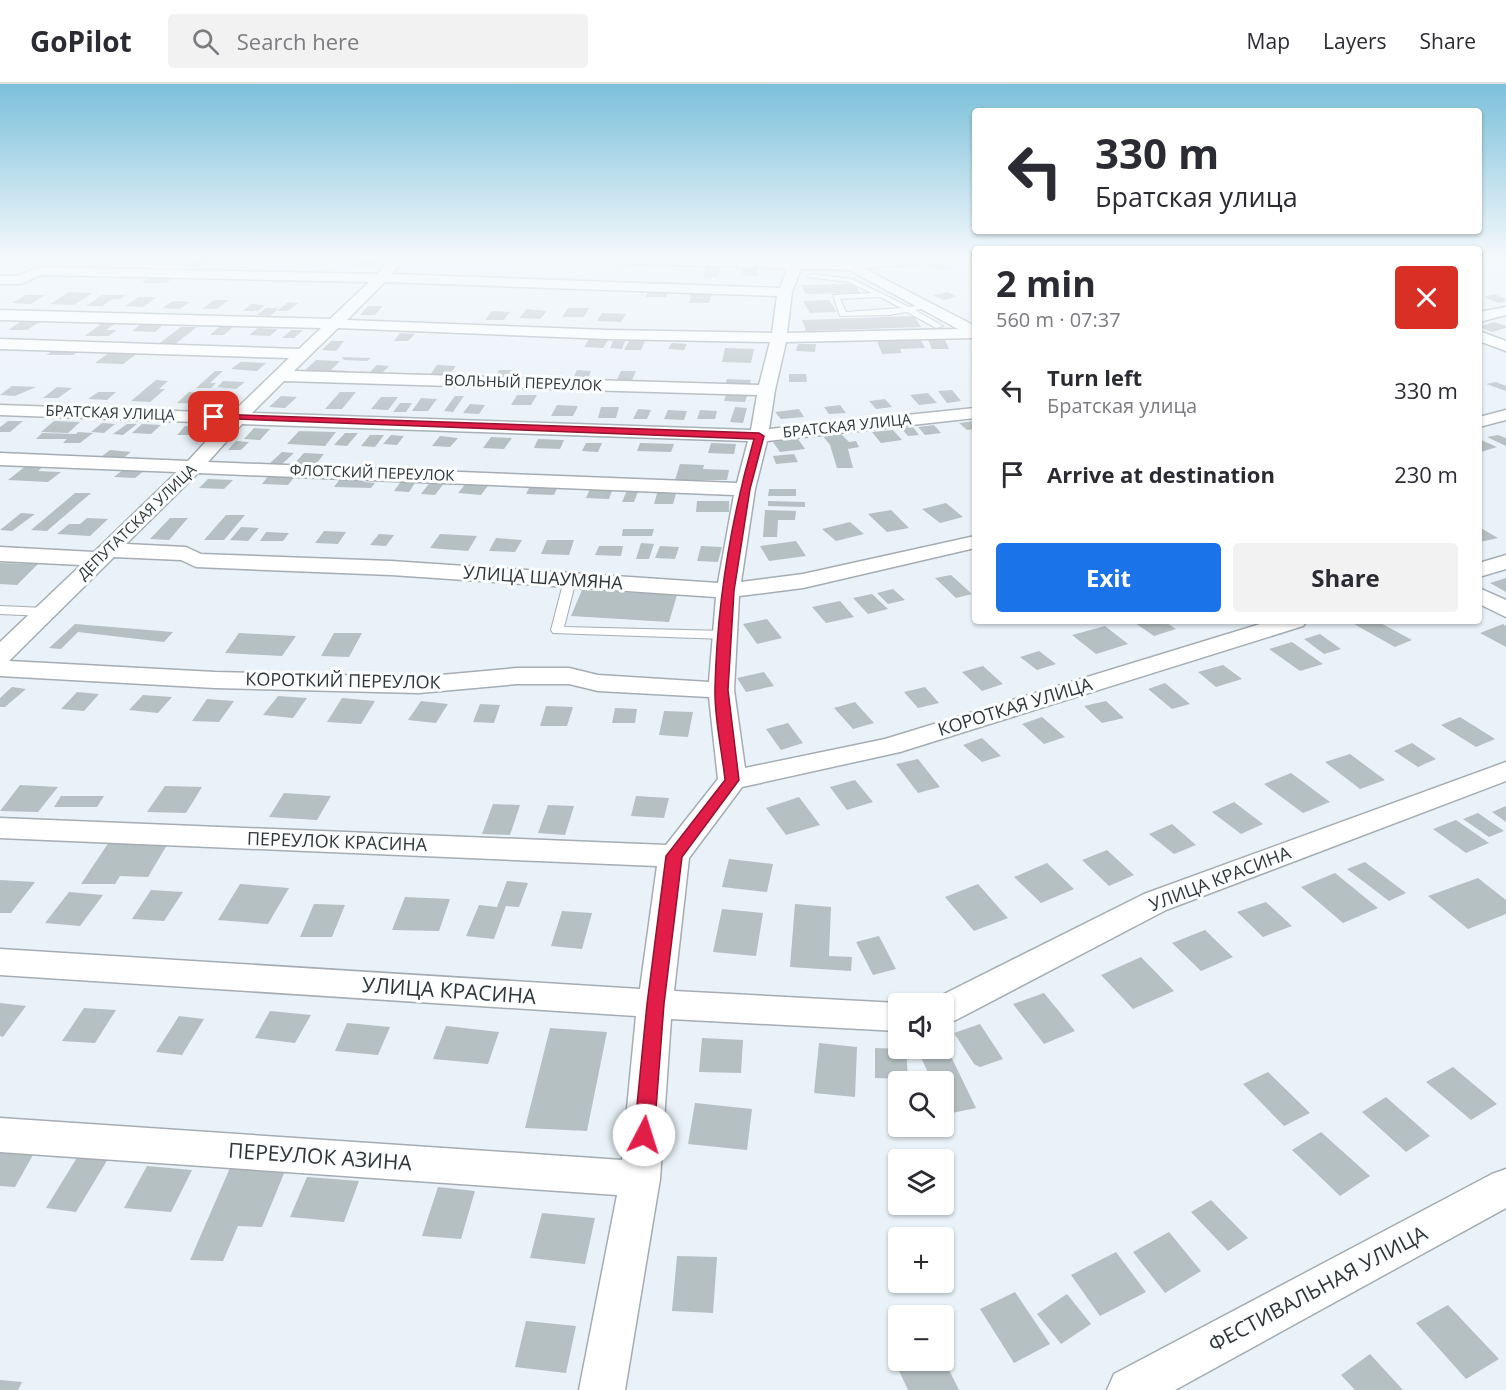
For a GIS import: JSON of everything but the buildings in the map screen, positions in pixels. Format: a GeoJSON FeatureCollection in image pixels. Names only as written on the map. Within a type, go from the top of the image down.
{"type":"FeatureCollection","features":[{"type":"Feature","properties":{"kind":"street"},"geometry":{"type":"LineString","coordinates":[[165,319],[572,333],[779,337],[863,338],[972,332]]}},
{"type":"Feature","properties":{"kind":"street","name":"ДЕПУТАТСКАЯ УЛИЦА"},"geometry":{"type":"LineString","coordinates":[[0,656],[195,465],[238,417],[338,319]]}},
{"type":"Feature","properties":{"kind":"street"},"geometry":{"type":"LineString","coordinates":[[602,1390],[640,1179],[655,1004],[674,856],[732,780],[721,690],[728,591],[745,489],[759,436],[766,390],[782,319]]}},
{"type":"Feature","properties":{"kind":"street"},"geometry":{"type":"LineString","coordinates":[[949,319],[972,330]]}},
{"type":"Feature","properties":{"kind":"street"},"geometry":{"type":"LineString","coordinates":[[1482,337],[1506,346]]}},
{"type":"Feature","properties":{"kind":"street"},"geometry":{"type":"LineString","coordinates":[[0,344],[303,354]]}},
{"type":"Feature","properties":{"kind":"street","name":"ВОЛЬНЫЙ ПЕРЕУЛОК"},"geometry":{"type":"LineString","coordinates":[[279,376],[766,390]]}},
{"type":"Feature","properties":{"kind":"street","name":"БРАТСКАЯ УЛИЦА"},"geometry":{"type":"LineString","coordinates":[[0,410],[759,436],[972,413]]}},
{"type":"Feature","properties":{"kind":"street"},"geometry":{"type":"LineString","coordinates":[[1482,421],[1506,415]]}},
{"type":"Feature","properties":{"kind":"street","name":"ФЛОТСКИЙ ПЕРЕУЛОК"},"geometry":{"type":"LineString","coordinates":[[0,459],[195,465],[745,489]]}},
{"type":"Feature","properties":{"kind":"street","name":"УЛИЦА ШАУМЯНА"},"geometry":{"type":"LineString","coordinates":[[103,554],[186,554],[196,560],[398,569],[728,591],[803,581],[972,543]]}},
{"type":"Feature","properties":{"kind":"street"},"geometry":{"type":"LineString","coordinates":[[0,554],[103,554]]}},
{"type":"Feature","properties":{"kind":"street"},"geometry":{"type":"LineString","coordinates":[[1482,569],[1506,562]]}},
{"type":"Feature","properties":{"kind":"street"},"geometry":{"type":"LineString","coordinates":[[1482,597],[1506,610]]}},
{"type":"Feature","properties":{"kind":"street","name":"КОРОТКАЯ УЛИЦА"},"geometry":{"type":"LineString","coordinates":[[732,780],[890,746],[1285,624]]}},
{"type":"Feature","properties":{"kind":"street","name":"КОРОТКИЙ ПЕРЕУЛОК"},"geometry":{"type":"LineString","coordinates":[[0,668],[215,680],[419,685],[517,676],[570,676],[598,683],[721,690]]}},
{"type":"Feature","properties":{"kind":"street","name":"УЛИЦА КРАСИНА"},"geometry":{"type":"LineString","coordinates":[[954,1005],[1155,902],[1506,771]]}},
{"type":"Feature","properties":{"kind":"street","name":"ПЕРЕУЛОК КРАСИНА"},"geometry":{"type":"LineString","coordinates":[[0,828],[674,856]]}},
{"type":"Feature","properties":{"kind":"street","name":"УЛИЦА КРАСИНА"},"geometry":{"type":"LineString","coordinates":[[0,962],[655,1004],[888,1016]]}},
{"type":"Feature","properties":{"kind":"street","name":"ПЕРЕУЛОК АЗИНА"},"geometry":{"type":"LineString","coordinates":[[0,1135],[640,1179]]}},
{"type":"Feature","properties":{"kind":"street","name":"ФЕСТИВАЛЬНАЯ УЛИЦА"},"geometry":{"type":"LineString","coordinates":[[1130,1390],[1506,1187]]}},
{"type":"Feature","properties":{"kind":"lane"},"geometry":{"type":"LineString","coordinates":[[926,319],[939,326]]}},
{"type":"Feature","properties":{"kind":"lane"},"geometry":{"type":"LineString","coordinates":[[570,580],[557,630],[725,635]]}},
{"type":"Feature","properties":{"kind":"lane"},"geometry":{"type":"LineString","coordinates":[[0,610],[45,612]]}},
{"type":"Feature","properties":{"kind":"route"},"geometry":{"type":"LineString","coordinates":[[214,417],[759,436],[745,489],[728,591],[721,690],[732,780],[674,856],[655,1004],[644,1135]]}}]}
